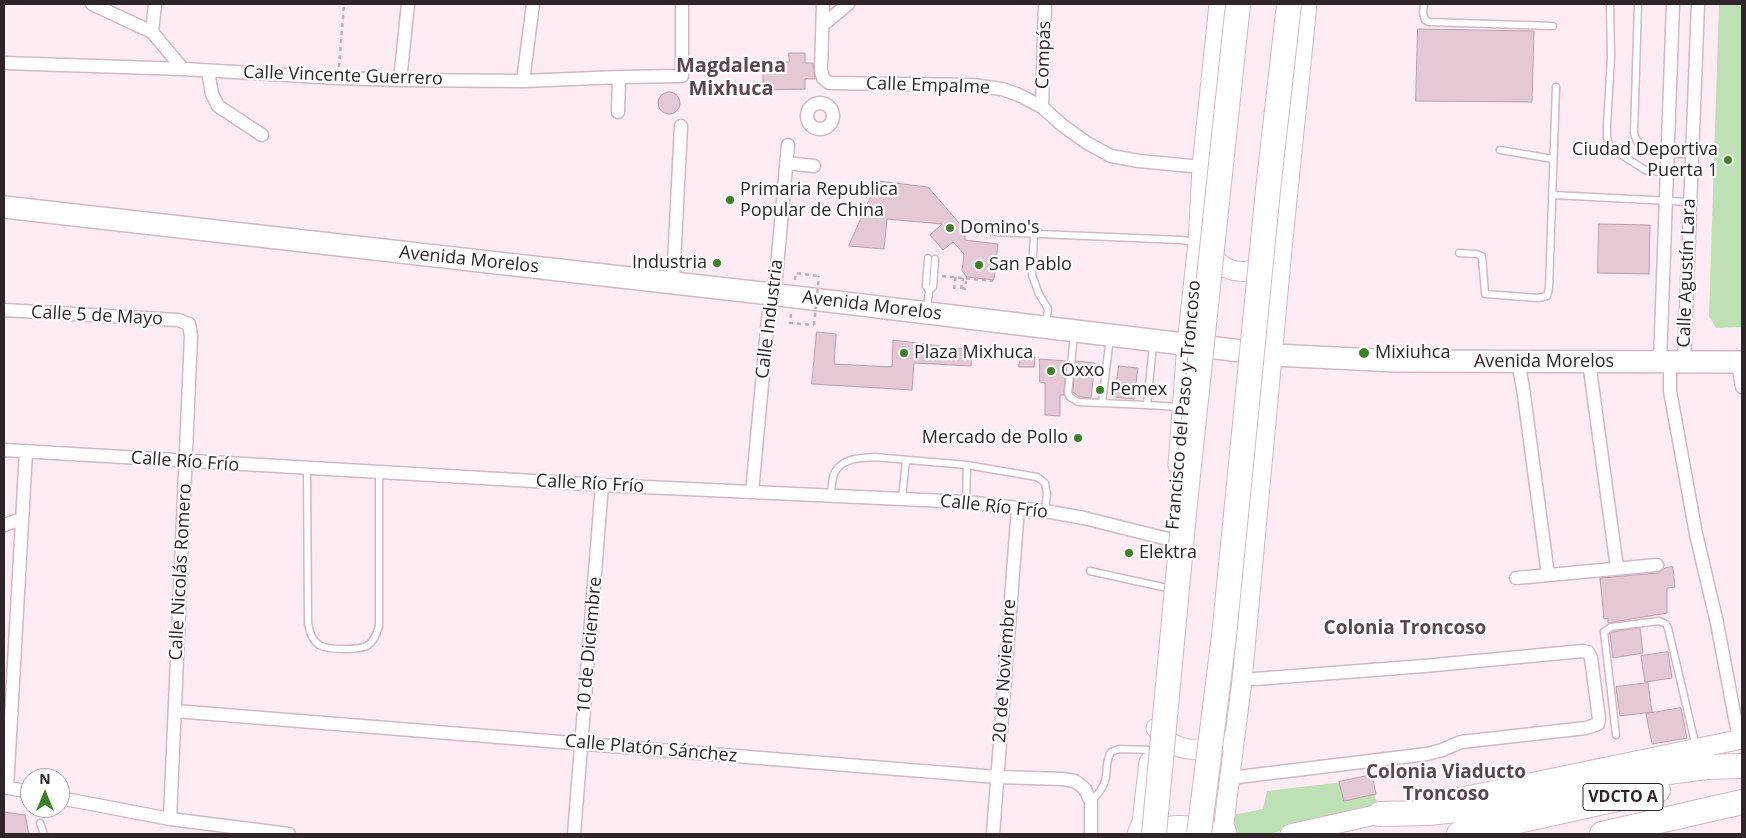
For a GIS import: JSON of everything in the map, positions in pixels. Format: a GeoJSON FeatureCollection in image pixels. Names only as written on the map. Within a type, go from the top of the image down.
{"type":"FeatureCollection","features":[{"type":"Feature","properties":{"kind":"highway","name":"Francisco del Paso y Troncoso"},"geometry":{"type":"LineString","coordinates":[[1154,834],[1184,503],[1238,4]]}},
{"type":"Feature","properties":{"kind":"highway"},"geometry":{"type":"LineString","coordinates":[[1199,834],[1224,636],[1266,209],[1289,4]]}},
{"type":"Feature","properties":{"kind":"highway"},"geometry":{"type":"LineString","coordinates":[[1380,814],[1428,813],[1476,808],[1668,772],[1706,767],[1742,766]]}},
{"type":"Feature","properties":{"kind":"highway","name":"VDCTO A"},"geometry":{"type":"LineString","coordinates":[[1459,834],[1742,771]]}},
{"type":"Feature","properties":{"kind":"highway"},"geometry":{"type":"LineString","coordinates":[[1661,834],[1742,803]]}},
{"type":"Feature","properties":{"kind":"highway","name":"VDCTO A"},"geometry":{"type":"LineString","coordinates":[[1602,834],[1742,803]]}},
{"type":"Feature","properties":{"kind":"main road","name":"Francisco del Paso y Troncoso"},"geometry":{"type":"LineString","coordinates":[[1137,834],[1142,822],[1168,588],[1187,344],[1198,243],[1202,167],[1219,4]]}},
{"type":"Feature","properties":{"kind":"main road"},"geometry":{"type":"LineString","coordinates":[[1227,834],[1224,824],[1242,680],[1307,4]]}},
{"type":"Feature","properties":{"kind":"main road","name":"Avenida Morelos"},"geometry":{"type":"LineString","coordinates":[[4,207],[771,294],[1274,355],[1396,361],[1740,362]]}},
{"type":"Feature","properties":{"kind":"main road"},"geometry":{"type":"LineString","coordinates":[[1198,243],[1208,250],[1219,263],[1243,272],[1266,266],[1278,256],[1282,249]]}},
{"type":"Feature","properties":{"kind":"main road"},"geometry":{"type":"LineString","coordinates":[[1153,722],[1162,736],[1174,746],[1190,750],[1215,745],[1236,726]]}},
{"type":"Feature","properties":{"kind":"main road"},"geometry":{"type":"LineString","coordinates":[[1290,834],[1741,739]]}},
{"type":"Feature","properties":{"kind":"main road"},"geometry":{"type":"LineString","coordinates":[[1141,834],[1160,828],[1185,825],[1206,829],[1218,834]]}},
{"type":"Feature","properties":{"kind":"street"},"geometry":{"type":"LineString","coordinates":[[92,4],[152,32],[183,69]]}},
{"type":"Feature","properties":{"kind":"street"},"geometry":{"type":"LineString","coordinates":[[152,32],[156,4]]}},
{"type":"Feature","properties":{"kind":"street"},"geometry":{"type":"LineString","coordinates":[[400,80],[408,4]]}},
{"type":"Feature","properties":{"kind":"street"},"geometry":{"type":"LineString","coordinates":[[523,81],[533,4]]}},
{"type":"Feature","properties":{"kind":"street","name":"Calle Vincente Guerrero"},"geometry":{"type":"LineString","coordinates":[[4,63],[183,69],[400,80],[523,81],[682,76],[682,4]]}},
{"type":"Feature","properties":{"kind":"street"},"geometry":{"type":"LineString","coordinates":[[823,4],[821,70],[823,78],[828,83],[827,105],[833,111],[833,120],[832,124],[824,129],[816,129],[808,124],[805,115],[808,110],[814,104],[823,103],[827,105]]}},
{"type":"Feature","properties":{"kind":"street"},"geometry":{"type":"LineString","coordinates":[[823,25],[848,4]]}},
{"type":"Feature","properties":{"kind":"street","name":"Compás"},"geometry":{"type":"LineString","coordinates":[[1042,107],[1045,4]]}},
{"type":"Feature","properties":{"kind":"street","name":"Calle Agustín Lara"},"geometry":{"type":"LineString","coordinates":[[1671,362],[1666,201],[1673,4]]}},
{"type":"Feature","properties":{"kind":"street","name":"Calle Agustín Lara"},"geometry":{"type":"LineString","coordinates":[[1671,362],[1690,202],[1698,4]]}},
{"type":"Feature","properties":{"kind":"street"},"geometry":{"type":"LineString","coordinates":[[208,71],[212,94],[218,106],[262,135]]}},
{"type":"Feature","properties":{"kind":"street"},"geometry":{"type":"LineString","coordinates":[[618,112],[619,77]]}},
{"type":"Feature","properties":{"kind":"street","name":"Calle Empalme"},"geometry":{"type":"LineString","coordinates":[[828,83],[972,85],[1002,89],[1020,95],[1042,107],[1062,125],[1087,143],[1111,156],[1139,161],[1202,167]]}},
{"type":"Feature","properties":{"kind":"street"},"geometry":{"type":"LineString","coordinates":[[673,283],[681,126]]}},
{"type":"Feature","properties":{"kind":"street","name":"Calle Industria"},"geometry":{"type":"LineString","coordinates":[[752,492],[771,294],[776,278],[788,145]]}},
{"type":"Feature","properties":{"kind":"street"},"geometry":{"type":"LineString","coordinates":[[786,163],[814,166]]}},
{"type":"Feature","properties":{"kind":"street","name":"Calle 5 de Mayo"},"geometry":{"type":"LineString","coordinates":[[4,310],[178,320],[189,324]]}},
{"type":"Feature","properties":{"kind":"street","name":"Calle Nicolás Romero"},"geometry":{"type":"LineString","coordinates":[[170,819],[191,336],[189,324]]}},
{"type":"Feature","properties":{"kind":"street"},"geometry":{"type":"LineString","coordinates":[[1518,362],[1524,388],[1548,575]]}},
{"type":"Feature","properties":{"kind":"street"},"geometry":{"type":"LineString","coordinates":[[1590,362],[1617,568]]}},
{"type":"Feature","properties":{"kind":"street"},"geometry":{"type":"LineString","coordinates":[[1671,362],[1670,390],[1696,534],[1741,739]]}},
{"type":"Feature","properties":{"kind":"street"},"geometry":{"type":"LineString","coordinates":[[1740,362],[1742,387]]}},
{"type":"Feature","properties":{"kind":"street","name":"Calle Río Frío"},"geometry":{"type":"LineString","coordinates":[[4,450],[602,486],[966,502],[1045,511],[1084,518],[1172,540]]}},
{"type":"Feature","properties":{"kind":"street"},"geometry":{"type":"LineString","coordinates":[[20,790],[6,787],[26,451]]}},
{"type":"Feature","properties":{"kind":"street","name":"10 de Diciembre"},"geometry":{"type":"LineString","coordinates":[[574,834],[602,486]]}},
{"type":"Feature","properties":{"kind":"street","name":"20 de Noviembre"},"geometry":{"type":"LineString","coordinates":[[993,834],[1018,508]]}},
{"type":"Feature","properties":{"kind":"street"},"geometry":{"type":"LineString","coordinates":[[4,525],[22,519]]}},
{"type":"Feature","properties":{"kind":"street"},"geometry":{"type":"LineString","coordinates":[[1516,578],[1657,564]]}},
{"type":"Feature","properties":{"kind":"street"},"geometry":{"type":"LineString","coordinates":[[1230,778],[1427,754],[1461,742],[1586,728],[1598,724],[1599,719],[1591,658],[1588,652],[1583,651],[1242,680]]}},
{"type":"Feature","properties":{"kind":"street","name":"Calle Platón Sánchez"},"geometry":{"type":"LineString","coordinates":[[175,711],[997,776],[1063,779],[1075,781],[1085,789],[1091,802]]}},
{"type":"Feature","properties":{"kind":"street"},"geometry":{"type":"LineString","coordinates":[[70,800],[170,819],[289,834]]}},
{"type":"Feature","properties":{"kind":"street"},"geometry":{"type":"LineString","coordinates":[[1091,802],[1091,834]]}},
{"type":"Feature","properties":{"kind":"lane"},"geometry":{"type":"LineString","coordinates":[[1424,4],[1423,17],[1429,22],[1553,26]]}},
{"type":"Feature","properties":{"kind":"lane"},"geometry":{"type":"LineString","coordinates":[[1610,4],[1611,57],[1607,126],[1609,145],[1615,151],[1647,171],[1691,173]]}},
{"type":"Feature","properties":{"kind":"lane"},"geometry":{"type":"LineString","coordinates":[[1638,4],[1634,133],[1636,141],[1648,152],[1692,154]]}},
{"type":"Feature","properties":{"kind":"lane"},"geometry":{"type":"LineString","coordinates":[[1458,253],[1482,256],[1486,294],[1538,298],[1547,296],[1549,288],[1556,87]]}},
{"type":"Feature","properties":{"kind":"lane"},"geometry":{"type":"LineString","coordinates":[[1500,150],[1553,159]]}},
{"type":"Feature","properties":{"kind":"lane"},"geometry":{"type":"LineString","coordinates":[[1552,195],[1690,202]]}},
{"type":"Feature","properties":{"kind":"lane"},"geometry":{"type":"LineString","coordinates":[[993,232],[1181,240],[1198,243]]}},
{"type":"Feature","properties":{"kind":"lane"},"geometry":{"type":"LineString","coordinates":[[1034,233],[1032,275],[1039,294],[1048,309],[1046,327]]}},
{"type":"Feature","properties":{"kind":"lane"},"geometry":{"type":"LineString","coordinates":[[927,313],[929,291],[933,286],[932,259]]}},
{"type":"Feature","properties":{"kind":"lane"},"geometry":{"type":"LineString","coordinates":[[1074,331],[1068,393],[1070,398],[1078,402],[1182,407]]}},
{"type":"Feature","properties":{"kind":"lane"},"geometry":{"type":"LineString","coordinates":[[1102,403],[1110,335]]}},
{"type":"Feature","properties":{"kind":"lane"},"geometry":{"type":"LineString","coordinates":[[1146,405],[1153,340]]}},
{"type":"Feature","properties":{"kind":"lane"},"geometry":{"type":"LineString","coordinates":[[831,496],[834,472],[846,460],[874,457],[967,465],[1037,477],[1045,484],[1047,494],[1045,511]]}},
{"type":"Feature","properties":{"kind":"lane"},"geometry":{"type":"LineString","coordinates":[[902,498],[906,460]]}},
{"type":"Feature","properties":{"kind":"lane"},"geometry":{"type":"LineString","coordinates":[[966,502],[967,465]]}},
{"type":"Feature","properties":{"kind":"lane"},"geometry":{"type":"LineString","coordinates":[[307,469],[308,623],[313,639],[325,649],[361,649],[372,643],[376,635],[378,626],[379,472]]}},
{"type":"Feature","properties":{"kind":"lane"},"geometry":{"type":"LineString","coordinates":[[1090,571],[1168,588]]}},
{"type":"Feature","properties":{"kind":"lane"},"geometry":{"type":"LineString","coordinates":[[1616,735],[1604,632],[1611,627],[1659,622],[1666,624],[1668,628],[1696,748]]}},
{"type":"Feature","properties":{"kind":"lane"},"geometry":{"type":"LineString","coordinates":[[1091,802],[1105,782],[1107,761],[1111,752],[1119,749],[1151,750]]}},
{"type":"Feature","properties":{"kind":"lane"},"geometry":{"type":"LineString","coordinates":[[40,823],[44,834]]}},
{"type":"Feature","properties":{"kind":"path"},"geometry":{"type":"LineString","coordinates":[[338,78],[344,4]]}},
{"type":"Feature","properties":{"kind":"path"},"geometry":{"type":"LineString","coordinates":[[954,288],[956,273]]}},
{"type":"Feature","properties":{"kind":"path"},"geometry":{"type":"LineString","coordinates":[[790,323],[814,325],[819,276],[796,274],[795,280]]}},
{"type":"Feature","properties":{"kind":"path"},"geometry":{"type":"LineString","coordinates":[[938,276],[992,281]]}},
{"type":"Feature","properties":{"kind":"path"},"geometry":{"type":"LineString","coordinates":[[963,278],[962,289],[965,288],[966,281]]}},
{"type":"Feature","properties":{"kind":"green space","name":"Ciudad Deportiva Puerta 1"},"geometry":{"type":"Polygon","coordinates":[[[1719,4],[1742,4],[1742,327],[1716,328],[1709,316],[1719,4]]]}},
{"type":"Feature","properties":{"kind":"green space"},"geometry":{"type":"Polygon","coordinates":[[[1351,781],[1371,787],[1379,807],[1269,834],[1235,834],[1233,815],[1263,809],[1267,791],[1351,781]]]}},
{"type":"Feature","properties":{"kind":"building"},"geometry":{"type":"Polygon","coordinates":[[[1418,29],[1534,31],[1532,102],[1416,101],[1418,29]]]}},
{"type":"Feature","properties":{"kind":"building"},"geometry":{"type":"Polygon","coordinates":[[[789,53],[805,53],[805,63],[813,63],[815,79],[805,79],[805,89],[763,90],[763,63],[789,62],[789,53]]]}},
{"type":"Feature","properties":{"kind":"building"},"geometry":{"type":"Polygon","coordinates":[[[665,92],[673,92],[680,99],[680,107],[673,114],[665,114],[658,107],[658,99],[665,92]]]}},
{"type":"Feature","properties":{"kind":"building"},"geometry":{"type":"Polygon","coordinates":[[[878,181],[928,187],[965,230],[965,240],[998,244],[994,280],[967,277],[962,271],[964,254],[953,242],[943,250],[930,235],[942,224],[887,219],[884,249],[849,246],[878,181]]]}},
{"type":"Feature","properties":{"kind":"building"},"geometry":{"type":"Polygon","coordinates":[[[1599,224],[1650,225],[1649,274],[1598,273],[1599,224]]]}},
{"type":"Feature","properties":{"kind":"building","name":"Plaza Mixhuca"},"geometry":{"type":"Polygon","coordinates":[[[817,332],[836,334],[834,364],[892,367],[893,340],[972,350],[971,366],[914,363],[912,390],[812,384],[817,332]]]}},
{"type":"Feature","properties":{"kind":"building"},"geometry":{"type":"Polygon","coordinates":[[[1021,356],[1035,357],[1034,367],[1019,367],[1021,356]]]}},
{"type":"Feature","properties":{"kind":"building"},"geometry":{"type":"Polygon","coordinates":[[[1040,359],[1066,361],[1064,395],[1060,395],[1060,416],[1045,415],[1045,383],[1040,382],[1040,359]]]}},
{"type":"Feature","properties":{"kind":"building"},"geometry":{"type":"Polygon","coordinates":[[[1076,361],[1095,363],[1091,398],[1079,397],[1073,392],[1076,361]]]}},
{"type":"Feature","properties":{"kind":"building"},"geometry":{"type":"Polygon","coordinates":[[[1119,366],[1138,368],[1134,399],[1115,397],[1119,366]]]}},
{"type":"Feature","properties":{"kind":"building"},"geometry":{"type":"Polygon","coordinates":[[[1673,567],[1675,587],[1667,588],[1667,613],[1608,623],[1608,618],[1604,619],[1600,578],[1658,573],[1665,568],[1673,567]]]}},
{"type":"Feature","properties":{"kind":"building"},"geometry":{"type":"Polygon","coordinates":[[[1640,628],[1643,653],[1613,658],[1610,634],[1640,628]]]}},
{"type":"Feature","properties":{"kind":"building"},"geometry":{"type":"Polygon","coordinates":[[[1668,652],[1672,678],[1645,682],[1641,656],[1668,652]]]}},
{"type":"Feature","properties":{"kind":"building"},"geometry":{"type":"Polygon","coordinates":[[[1648,683],[1652,712],[1620,716],[1616,687],[1648,683]]]}},
{"type":"Feature","properties":{"kind":"building"},"geometry":{"type":"Polygon","coordinates":[[[1681,708],[1687,738],[1652,744],[1646,714],[1681,708]]]}},
{"type":"Feature","properties":{"kind":"building"},"geometry":{"type":"Polygon","coordinates":[[[1372,775],[1376,794],[1344,801],[1339,782],[1372,775]]]}},
{"type":"Feature","properties":{"kind":"building"},"geometry":{"type":"Polygon","coordinates":[[[4,812],[20,814],[20,818],[26,818],[29,834],[4,834],[4,812]]]}},
{"type":"Feature","properties":{"kind":"place","name":"Ciudad Deportiva Puerta 1"},"geometry":{"type":"Point","coordinates":[1728,160]}},
{"type":"Feature","properties":{"kind":"place","name":"Primaria Republica Popular de China"},"geometry":{"type":"Point","coordinates":[730,200]}},
{"type":"Feature","properties":{"kind":"place","name":"Domino's"},"geometry":{"type":"Point","coordinates":[950,228]}},
{"type":"Feature","properties":{"kind":"place","name":"Industria"},"geometry":{"type":"Point","coordinates":[717,263]}},
{"type":"Feature","properties":{"kind":"place","name":"San Pablo"},"geometry":{"type":"Point","coordinates":[979,265]}},
{"type":"Feature","properties":{"kind":"place","name":"Plaza Mixhuca"},"geometry":{"type":"Point","coordinates":[904,353]}},
{"type":"Feature","properties":{"kind":"place","name":"Mixiuhca"},"geometry":{"type":"Point","coordinates":[1364,353]}},
{"type":"Feature","properties":{"kind":"place","name":"Oxxo"},"geometry":{"type":"Point","coordinates":[1051,371]}},
{"type":"Feature","properties":{"kind":"place","name":"Pemex"},"geometry":{"type":"Point","coordinates":[1100,390]}},
{"type":"Feature","properties":{"kind":"place","name":"Mercado de Pollo"},"geometry":{"type":"Point","coordinates":[1078,438]}},
{"type":"Feature","properties":{"kind":"place","name":"Elektra"},"geometry":{"type":"Point","coordinates":[1129,553]}},
{"type":"Feature","properties":{"kind":"district","name":"Magdalena Mixhuca"},"geometry":{"type":"Point","coordinates":[731,78]}},
{"type":"Feature","properties":{"kind":"district","name":"Colonia Troncoso"},"geometry":{"type":"Point","coordinates":[1405,629]}},
{"type":"Feature","properties":{"kind":"district","name":"Colonia Viaducto Troncoso"},"geometry":{"type":"Point","coordinates":[1446,784]}}]}
